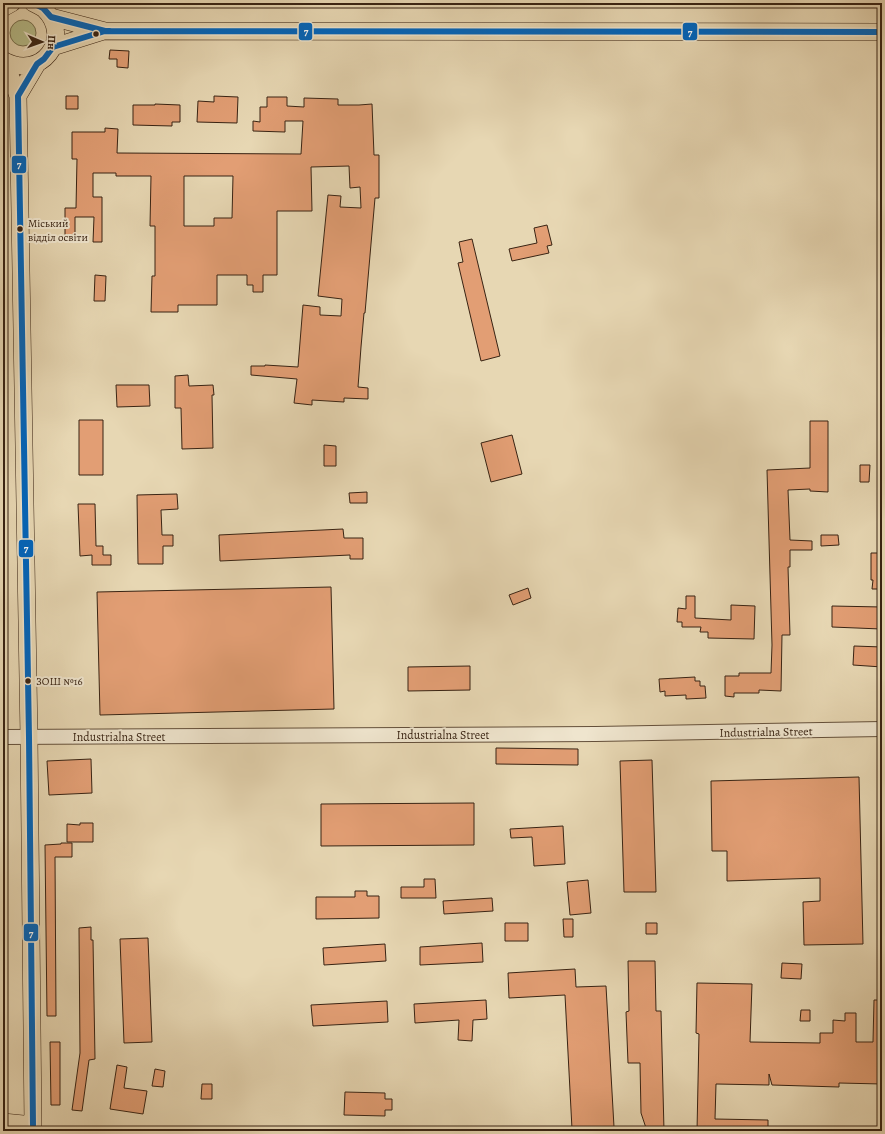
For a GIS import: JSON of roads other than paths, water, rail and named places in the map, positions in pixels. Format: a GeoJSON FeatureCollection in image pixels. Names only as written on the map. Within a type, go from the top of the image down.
{"type":"FeatureCollection","features":[{"type":"Feature","properties":{"kind":"main road"},"geometry":{"type":"LineString","coordinates":[[4,61],[15,66],[26,67],[37,64],[49,54],[53,47],[55,39],[54,24],[43,8],[33,3]]}},
{"type":"Feature","properties":{"kind":"main road"},"geometry":{"type":"LineString","coordinates":[[50,17],[105,31],[882,32]]}},
{"type":"Feature","properties":{"kind":"main road"},"geometry":{"type":"LineString","coordinates":[[53,47],[105,31]]}},
{"type":"Feature","properties":{"kind":"main road"},"geometry":{"type":"LineString","coordinates":[[3,1122],[34,1128],[18,96],[4,61]]}},
{"type":"Feature","properties":{"kind":"main road"},"geometry":{"type":"LineString","coordinates":[[18,96],[37,64]]}},
{"type":"Feature","properties":{"kind":"street","name":"Industrialna Street"},"geometry":{"type":"LineString","coordinates":[[3,738],[612,734],[882,729]]}},
{"type":"Feature","properties":{"kind":"place","name":"Міський відділ освіти"},"geometry":{"type":"Point","coordinates":[20,229]}},
{"type":"Feature","properties":{"kind":"place","name":"ЗОШ №16"},"geometry":{"type":"Point","coordinates":[28,681]}}]}
